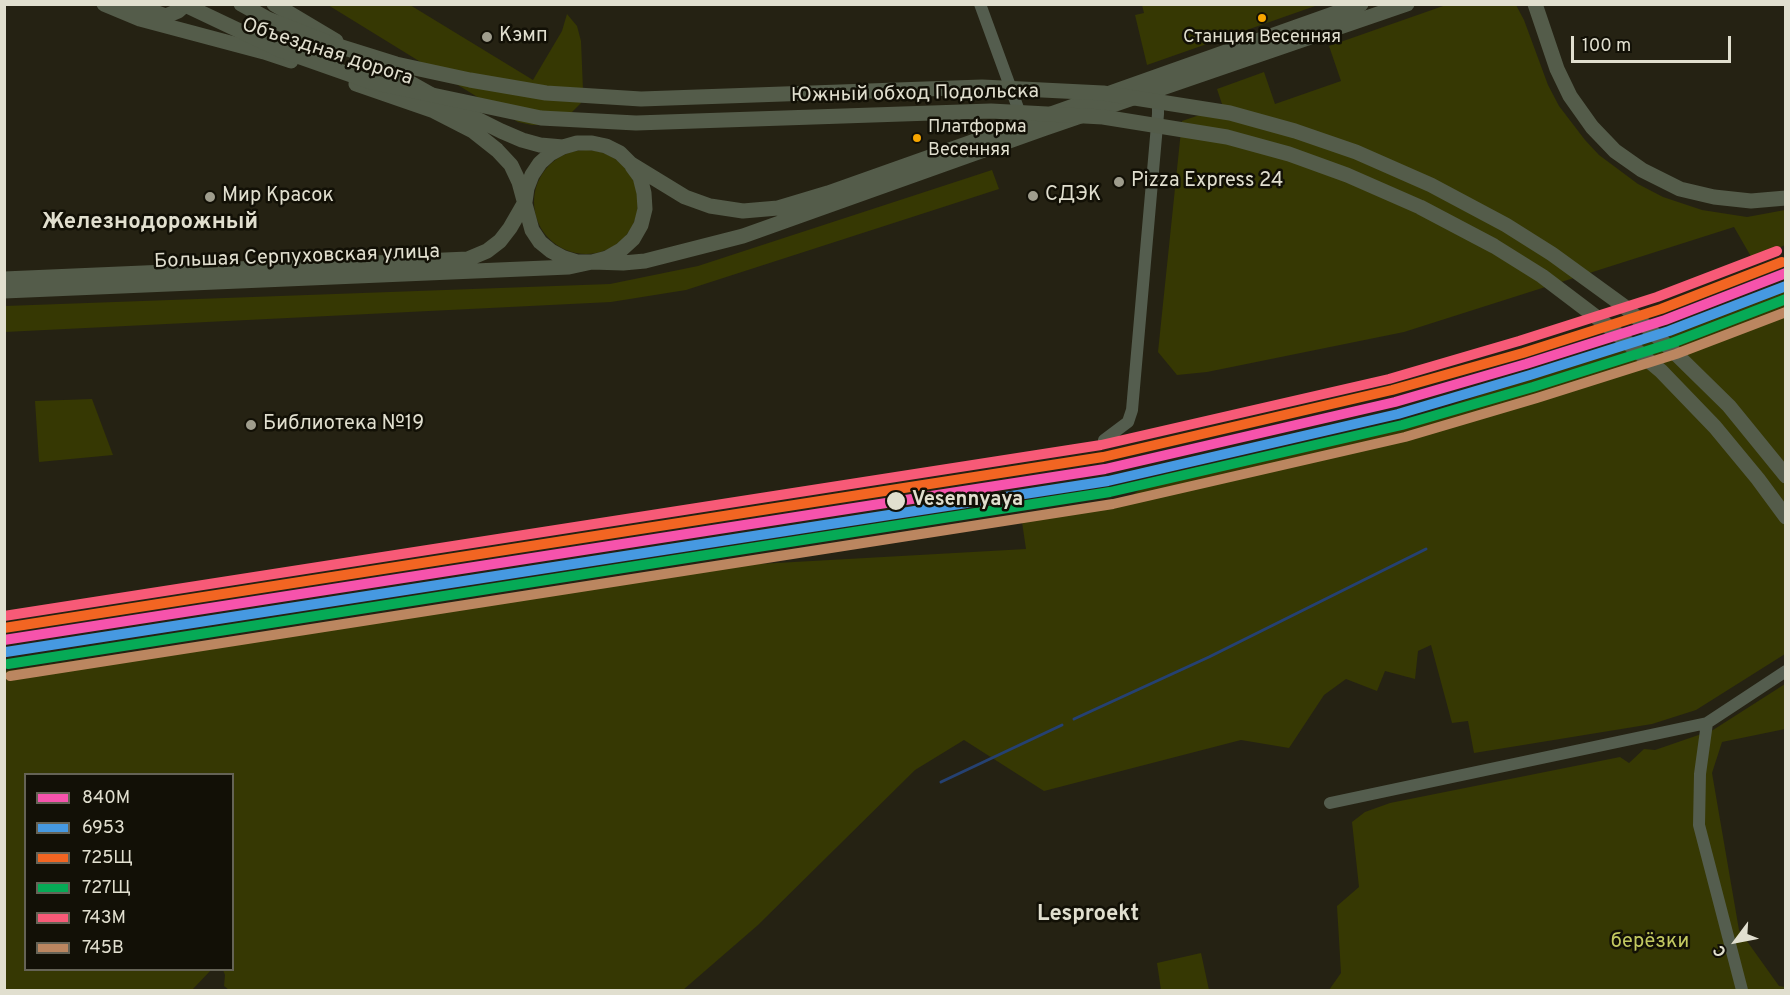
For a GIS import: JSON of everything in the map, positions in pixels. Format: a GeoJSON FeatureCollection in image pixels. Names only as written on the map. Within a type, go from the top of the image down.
{"type":"FeatureCollection","features":[{"type":"Feature","properties":{"kind":"main road","name":"Объездная дорога"},"geometry":{"type":"LineString","coordinates":[[104,4],[140,19],[264,52],[434,111],[473,131],[497,150],[511,165],[525,202]]}},
{"type":"Feature","properties":{"kind":"main road"},"geometry":{"type":"LineString","coordinates":[[132,4],[166,16],[178,11],[185,4]]}},
{"type":"Feature","properties":{"kind":"main road","name":"Южный обход Подольска"},"geometry":{"type":"LineString","coordinates":[[185,4],[280,50],[371,82],[541,118],[636,123],[991,111],[1103,117],[1227,137],[1289,154],[1347,175],[1420,207],[1494,246],[1542,276],[1604,323],[1661,371],[1715,427],[1758,479],[1785,517]]}},
{"type":"Feature","properties":{"kind":"main road","name":"Южный обход Подольска"},"geometry":{"type":"LineString","coordinates":[[241,4],[268,19],[332,44],[396,64],[546,93],[641,99],[982,87],[1103,93],[1230,113],[1295,131],[1356,152],[1431,185],[1506,225],[1552,254],[1625,307],[1675,353],[1729,406],[1785,476]]}},
{"type":"Feature","properties":{"kind":"main road","name":"Объездная дорога"},"geometry":{"type":"LineString","coordinates":[[274,4],[455,108],[501,131],[540,145],[563,147]]}},
{"type":"Feature","properties":{"kind":"main road"},"geometry":{"type":"LineString","coordinates":[[592,262],[607,258],[621,250],[633,239],[641,225],[645,209],[640,177],[620,153],[606,146],[577,143],[563,147],[540,163],[527,188],[525,202],[527,217],[540,242],[551,251],[577,262],[623,263],[645,261],[742,236],[1361,4]]}},
{"type":"Feature","properties":{"kind":"main road"},"geometry":{"type":"LineString","coordinates":[[631,164],[685,197],[710,206],[743,211],[778,208],[1154,91],[1407,4]]}},
{"type":"Feature","properties":{"kind":"main road"},"geometry":{"type":"LineString","coordinates":[[1536,6],[1557,69],[1570,96],[1592,127],[1615,151],[1642,170],[1680,189],[1714,197],[1751,201],[1785,198]]}},
{"type":"Feature","properties":{"kind":"main road","name":"Большая Серпуховская улица"},"geometry":{"type":"LineString","coordinates":[[4,279],[468,259],[487,251],[500,241],[518,218],[525,202]]}},
{"type":"Feature","properties":{"kind":"main road","name":"Большая Серпуховская улица"},"geometry":{"type":"LineString","coordinates":[[4,291],[569,267],[592,262]]}},
{"type":"Feature","properties":{"kind":"street"},"geometry":{"type":"LineString","coordinates":[[980,4],[1026,129]]}},
{"type":"Feature","properties":{"kind":"street"},"geometry":{"type":"LineString","coordinates":[[1104,440],[1128,422],[1132,410],[1158,114],[1158,100],[1154,91]]}},
{"type":"Feature","properties":{"kind":"street"},"geometry":{"type":"LineString","coordinates":[[1330,803],[1707,723],[1785,672]]}},
{"type":"Feature","properties":{"kind":"street"},"geometry":{"type":"LineString","coordinates":[[1707,723],[1700,774],[1699,825],[1742,990]]}},
{"type":"Feature","properties":{"kind":"green space"},"geometry":{"type":"Polygon","coordinates":[[[1142,4],[1318,5],[1147,65],[1135,15],[1144,13],[1142,4]]]}},
{"type":"Feature","properties":{"kind":"green space"},"geometry":{"type":"Polygon","coordinates":[[[328,5],[410,5],[533,80],[562,31],[567,14],[577,26],[581,41],[583,90],[581,103],[571,113],[548,125],[518,122],[328,5]]]}},
{"type":"Feature","properties":{"kind":"green space"},"geometry":{"type":"Polygon","coordinates":[[[1446,5],[1516,5],[1524,20],[1548,85],[1559,106],[1599,155],[1638,184],[1663,197],[1702,210],[1747,217],[1785,210],[1785,245],[1753,260],[1734,227],[1404,332],[1207,372],[1177,375],[1158,352],[1182,121],[1223,107],[1217,89],[1264,72],[1275,104],[1341,81],[1329,46],[1446,5]]]}},
{"type":"Feature","properties":{"kind":"green space"},"geometry":{"type":"Polygon","coordinates":[[[586,150],[606,154],[623,165],[634,182],[638,202],[634,222],[623,239],[606,250],[586,254],[566,250],[549,239],[538,222],[534,202],[538,182],[549,165],[566,154],[586,150]]]}},
{"type":"Feature","properties":{"kind":"green space"},"geometry":{"type":"Polygon","coordinates":[[[992,170],[999,189],[686,290],[611,302],[5,332],[5,306],[610,284],[698,266],[992,170]]]}},
{"type":"Feature","properties":{"kind":"green space"},"geometry":{"type":"Polygon","coordinates":[[[1785,282],[1785,654],[1696,710],[1652,724],[1474,753],[1468,721],[1452,723],[1431,645],[1418,651],[1415,679],[1385,671],[1377,691],[1346,679],[1324,695],[1289,748],[1241,740],[1044,791],[964,740],[915,770],[758,925],[683,990],[229,990],[224,986],[223,971],[234,971],[234,773],[24,773],[24,971],[210,971],[192,990],[5,990],[5,671],[705,567],[1026,549],[1022,522],[1116,505],[1165,474],[1392,426],[1710,314],[1785,282]]]}},
{"type":"Feature","properties":{"kind":"green space"},"geometry":{"type":"Polygon","coordinates":[[[92,399],[113,455],[39,462],[35,401],[92,399]]]}},
{"type":"Feature","properties":{"kind":"green space","name":"берёзки"},"geometry":{"type":"Polygon","coordinates":[[[1785,684],[1785,729],[1722,742],[1712,773],[1739,930],[1779,986],[1785,987],[1785,990],[1329,990],[1341,973],[1337,906],[1359,887],[1352,822],[1365,812],[1390,803],[1620,757],[1629,763],[1644,749],[1655,750],[1713,730],[1785,684]]]}},
{"type":"Feature","properties":{"kind":"green space"},"geometry":{"type":"Polygon","coordinates":[[[1201,953],[1209,990],[1161,990],[1157,963],[1201,953]]]}},
{"type":"Feature","properties":{"kind":"waterway"},"geometry":{"type":"LineString","coordinates":[[1074,719],[1209,657],[1426,549]]}},
{"type":"Feature","properties":{"kind":"waterway"},"geometry":{"type":"LineString","coordinates":[[941,782],[1062,725]]}},
{"type":"Feature","properties":{"kind":"transit line","name":"743М"},"geometry":{"type":"LineString","coordinates":[[4,616],[1101,445],[1389,379],[1657,297],[1777,251]]}},
{"type":"Feature","properties":{"kind":"transit line","name":"725Щ"},"geometry":{"type":"LineString","coordinates":[[4,628],[1103,457],[1392,390],[1523,353],[1661,309],[1782,262]]}},
{"type":"Feature","properties":{"kind":"transit line","name":"840М"},"geometry":{"type":"LineString","coordinates":[[4,640],[1105,469],[1395,402],[1665,320],[1786,273]]}},
{"type":"Feature","properties":{"kind":"transit line","name":"6953"},"geometry":{"type":"LineString","coordinates":[[6,652],[1108,481],[1398,414],[1669,331],[1786,286]]}},
{"type":"Feature","properties":{"kind":"transit line","name":"727Щ"},"geometry":{"type":"LineString","coordinates":[[8,664],[1110,492],[1402,425],[1672,343],[1786,299]]}},
{"type":"Feature","properties":{"kind":"transit line","name":"745В"},"geometry":{"type":"LineString","coordinates":[[10,676],[1113,504],[1405,437],[1676,354],[1786,312]]}},
{"type":"Feature","properties":{"kind":"place","name":"Станция Весенняя"},"geometry":{"type":"Point","coordinates":[1262,18]}},
{"type":"Feature","properties":{"kind":"place","name":"Кэмп"},"geometry":{"type":"Point","coordinates":[487,37]}},
{"type":"Feature","properties":{"kind":"place","name":"Платформа Весенняя"},"geometry":{"type":"Point","coordinates":[917,138]}},
{"type":"Feature","properties":{"kind":"place","name":"Pizza Express 24"},"geometry":{"type":"Point","coordinates":[1119,182]}},
{"type":"Feature","properties":{"kind":"place","name":"СДЭК"},"geometry":{"type":"Point","coordinates":[1033,196]}},
{"type":"Feature","properties":{"kind":"place","name":"Мир Красок"},"geometry":{"type":"Point","coordinates":[210,197]}},
{"type":"Feature","properties":{"kind":"place","name":"Библиотека №19"},"geometry":{"type":"Point","coordinates":[251,425]}},
{"type":"Feature","properties":{"kind":"place","name":"Vesennyaya"},"geometry":{"type":"Point","coordinates":[896,501]}},
{"type":"Feature","properties":{"kind":"district","name":"Железнодорожный"},"geometry":{"type":"Point","coordinates":[150,224]}},
{"type":"Feature","properties":{"kind":"district","name":"Lesproekt"},"geometry":{"type":"Point","coordinates":[1088,916]}}]}
